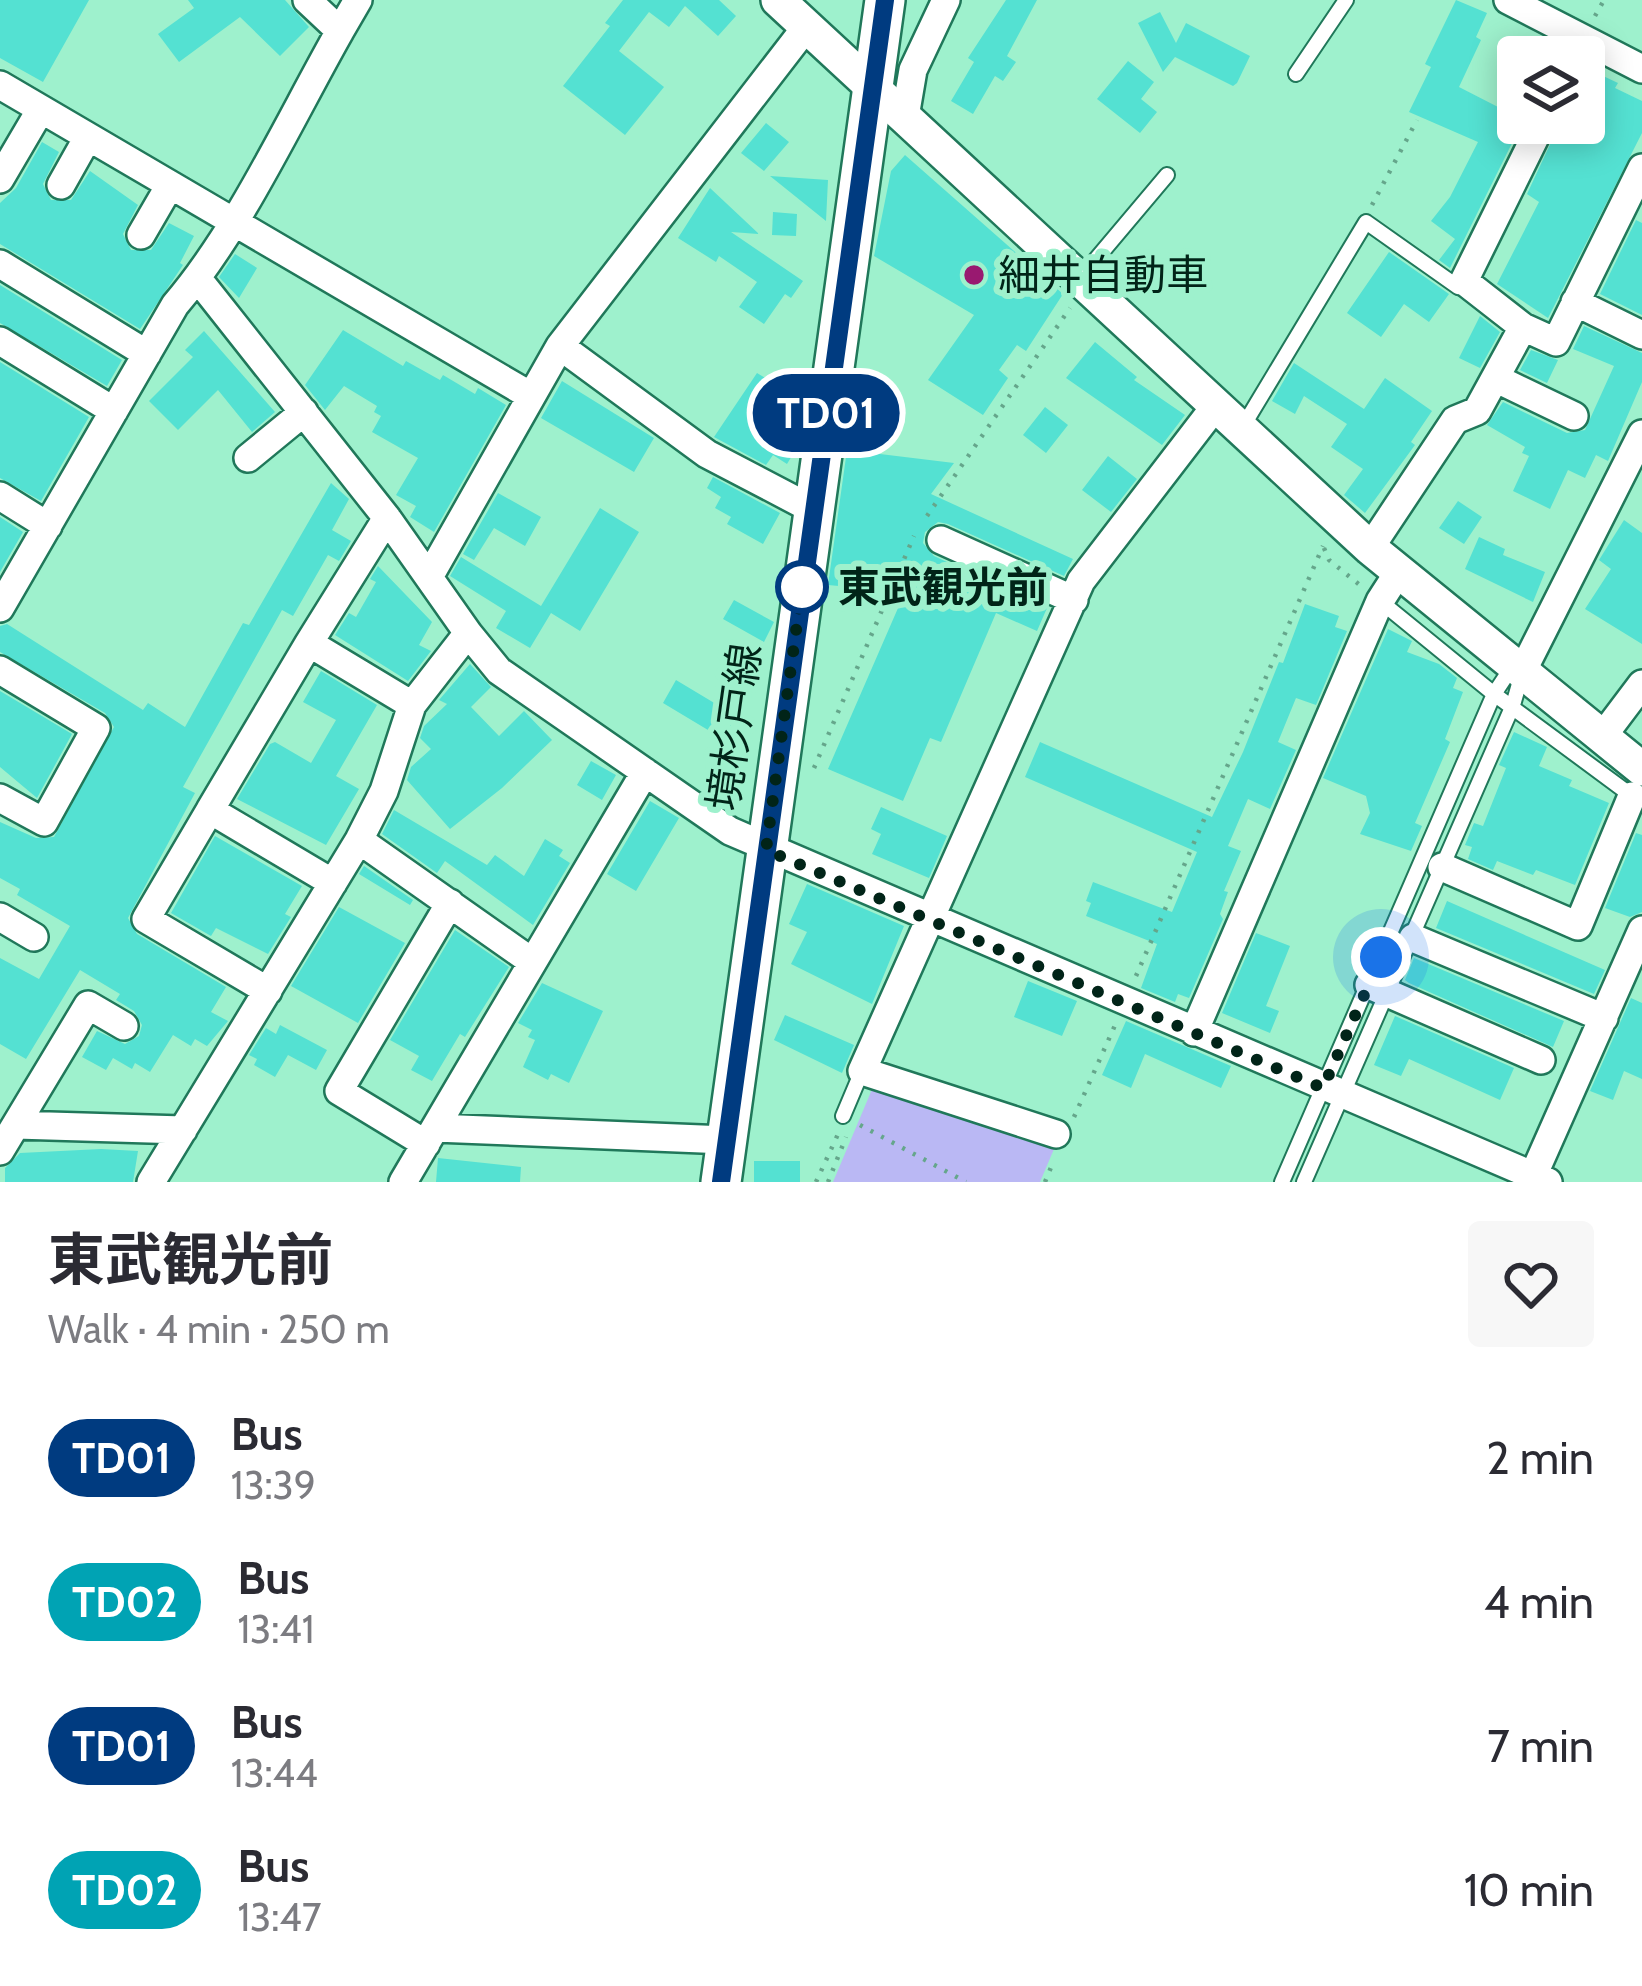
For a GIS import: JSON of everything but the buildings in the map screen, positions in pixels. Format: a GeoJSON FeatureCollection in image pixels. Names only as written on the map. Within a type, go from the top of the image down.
{"type":"FeatureCollection","features":[{"type":"Feature","properties":{"kind":"main road","name":"境杉戸線"},"geometry":{"type":"LineString","coordinates":[[721,1182],[885,0]]}},
{"type":"Feature","properties":{"kind":"street"},"geometry":{"type":"LineString","coordinates":[[307,0],[340,31]]}},
{"type":"Feature","properties":{"kind":"street"},"geometry":{"type":"LineString","coordinates":[[0,608],[175,305],[198,279],[232,223],[358,0]]}},
{"type":"Feature","properties":{"kind":"street"},"geometry":{"type":"LineString","coordinates":[[778,0],[1370,548],[1389,587],[1602,737],[1639,789],[1578,926],[1442,867]]}},
{"type":"Feature","properties":{"kind":"street"},"geometry":{"type":"LineString","coordinates":[[904,117],[913,70],[946,0]]}},
{"type":"Feature","properties":{"kind":"street"},"geometry":{"type":"LineString","coordinates":[[1508,0],[1561,36]]}},
{"type":"Feature","properties":{"kind":"street"},"geometry":{"type":"LineString","coordinates":[[429,578],[560,346],[806,26]]}},
{"type":"Feature","properties":{"kind":"street"},"geometry":{"type":"LineString","coordinates":[[1605,57],[1642,69]]}},
{"type":"Feature","properties":{"kind":"street"},"geometry":{"type":"LineString","coordinates":[[0,86],[531,396]]}},
{"type":"Feature","properties":{"kind":"street"},"geometry":{"type":"LineString","coordinates":[[0,179],[41,109]]}},
{"type":"Feature","properties":{"kind":"street"},"geometry":{"type":"LineString","coordinates":[[61,185],[88,137]]}},
{"type":"Feature","properties":{"kind":"street"},"geometry":{"type":"LineString","coordinates":[[1532,144],[1465,281],[1523,326],[1556,342],[1642,168]]}},
{"type":"Feature","properties":{"kind":"street"},"geometry":{"type":"LineString","coordinates":[[141,236],[170,185]]}},
{"type":"Feature","properties":{"kind":"street"},"geometry":{"type":"LineString","coordinates":[[0,264],[148,353]]}},
{"type":"Feature","properties":{"kind":"street"},"geometry":{"type":"LineString","coordinates":[[198,279],[387,518],[499,671],[730,831],[766,850],[1537,1180],[1642,930]]}},
{"type":"Feature","properties":{"kind":"street"},"geometry":{"type":"LineString","coordinates":[[1575,302],[1642,335]]}},
{"type":"Feature","properties":{"kind":"street"},"geometry":{"type":"LineString","coordinates":[[1370,548],[1455,420],[1477,412],[1523,326]]}},
{"type":"Feature","properties":{"kind":"street"},"geometry":{"type":"LineString","coordinates":[[0,341],[114,411]]}},
{"type":"Feature","properties":{"kind":"street"},"geometry":{"type":"LineString","coordinates":[[560,346],[707,454],[812,509]]}},
{"type":"Feature","properties":{"kind":"street"},"geometry":{"type":"LineString","coordinates":[[1495,378],[1574,416]]}},
{"type":"Feature","properties":{"kind":"street"},"geometry":{"type":"LineString","coordinates":[[1061,1138],[862,1071],[1082,581],[1216,404]]}},
{"type":"Feature","properties":{"kind":"street"},"geometry":{"type":"LineString","coordinates":[[248,458],[304,412]]}},
{"type":"Feature","properties":{"kind":"street"},"geometry":{"type":"LineString","coordinates":[[1516,680],[1642,434]]}},
{"type":"Feature","properties":{"kind":"street"},"geometry":{"type":"LineString","coordinates":[[0,496],[48,526]]}},
{"type":"Feature","properties":{"kind":"street"},"geometry":{"type":"LineString","coordinates":[[268,991],[146,919],[387,518]]}},
{"type":"Feature","properties":{"kind":"street"},"geometry":{"type":"LineString","coordinates":[[941,540],[1073,599]]}},
{"type":"Feature","properties":{"kind":"street"},"geometry":{"type":"LineString","coordinates":[[1194,1032],[1389,587]]}},
{"type":"Feature","properties":{"kind":"street"},"geometry":{"type":"LineString","coordinates":[[151,1182],[359,840],[384,791],[412,705],[468,633]]}},
{"type":"Feature","properties":{"kind":"street"},"geometry":{"type":"LineString","coordinates":[[309,643],[412,705]]}},
{"type":"Feature","properties":{"kind":"street"},"geometry":{"type":"LineString","coordinates":[[0,670],[96,728],[44,822],[0,798]]}},
{"type":"Feature","properties":{"kind":"street"},"geometry":{"type":"LineString","coordinates":[[1602,737],[1642,683]]}},
{"type":"Feature","properties":{"kind":"street"},"geometry":{"type":"LineString","coordinates":[[403,1182],[645,772]]}},
{"type":"Feature","properties":{"kind":"street"},"geometry":{"type":"LineString","coordinates":[[210,810],[333,883]]}},
{"type":"Feature","properties":{"kind":"street"},"geometry":{"type":"LineString","coordinates":[[359,840],[531,961]]}},
{"type":"Feature","properties":{"kind":"street"},"geometry":{"type":"LineString","coordinates":[[450,904],[339,1091],[431,1136],[726,1140]]}},
{"type":"Feature","properties":{"kind":"street"},"geometry":{"type":"LineString","coordinates":[[0,917],[34,937]]}},
{"type":"Feature","properties":{"kind":"street"},"geometry":{"type":"LineString","coordinates":[[1413,938],[1604,1018]]}},
{"type":"Feature","properties":{"kind":"street"},"geometry":{"type":"LineString","coordinates":[[1378,990],[1541,1060]]}},
{"type":"Feature","properties":{"kind":"street"},"geometry":{"type":"LineString","coordinates":[[0,1150],[88,1005],[124,1027]]}},
{"type":"Feature","properties":{"kind":"street"},"geometry":{"type":"LineString","coordinates":[[16,1125],[183,1130]]}},
{"type":"Feature","properties":{"kind":"lane"},"geometry":{"type":"LineString","coordinates":[[1296,74],[1346,0]]}},
{"type":"Feature","properties":{"kind":"lane"},"geometry":{"type":"LineString","coordinates":[[1083,281],[1167,175]]}},
{"type":"Feature","properties":{"kind":"lane"},"geometry":{"type":"LineString","coordinates":[[1242,428],[1366,222],[1458,287],[1465,281]]}},
{"type":"Feature","properties":{"kind":"lane"},"geometry":{"type":"LineString","coordinates":[[1389,587],[1494,694]]}},
{"type":"Feature","properties":{"kind":"lane"},"geometry":{"type":"LineString","coordinates":[[1494,694],[1516,680]]}},
{"type":"Feature","properties":{"kind":"lane"},"geometry":{"type":"LineString","coordinates":[[1282,1182],[1333,1092],[1378,990],[1494,694],[1516,680]]}},
{"type":"Feature","properties":{"kind":"lane"},"geometry":{"type":"LineString","coordinates":[[1516,680],[1639,789]]}},
{"type":"Feature","properties":{"kind":"lane"},"geometry":{"type":"LineString","coordinates":[[1378,990],[1413,938],[1516,680]]}},
{"type":"Feature","properties":{"kind":"lane"},"geometry":{"type":"LineString","coordinates":[[843,1116],[862,1071]]}},
{"type":"Feature","properties":{"kind":"lane"},"geometry":{"type":"LineString","coordinates":[[1304,1182],[1333,1092]]}},
{"type":"Feature","properties":{"kind":"path"},"geometry":{"type":"LineString","coordinates":[[1366,222],[1417,120]]}},
{"type":"Feature","properties":{"kind":"path"},"geometry":{"type":"LineString","coordinates":[[812,772],[911,539],[1083,281]]}},
{"type":"Feature","properties":{"kind":"path"},"geometry":{"type":"LineString","coordinates":[[1130,988],[1323,546]]}},
{"type":"Feature","properties":{"kind":"path"},"geometry":{"type":"LineString","coordinates":[[1045,1182],[1118,1018]]}},
{"type":"Feature","properties":{"kind":"path"},"geometry":{"type":"LineString","coordinates":[[818,1182],[843,1116],[966,1182]]}},
{"type":"Feature","properties":{"kind":"shaded area"},"geometry":{"type":"Polygon","coordinates":[[[873,1087],[1054,1149],[1040,1182],[833,1182],[873,1087]]]}},
{"type":"Feature","properties":{"kind":"bus line","name":"TD01"},"geometry":{"type":"LineString","coordinates":[[721,1182],[885,0]]}},
{"type":"Feature","properties":{"kind":"place","name":"細井自動車"},"geometry":{"type":"Point","coordinates":[974,275]}},
{"type":"Feature","properties":{"kind":"place","name":"東武観光前"},"geometry":{"type":"Point","coordinates":[802,587]}},
{"type":"Feature","properties":{"kind":"route"},"geometry":{"type":"LineString","coordinates":[[802,587],[766,850],[1323,1088],[1381,957]]}}]}
